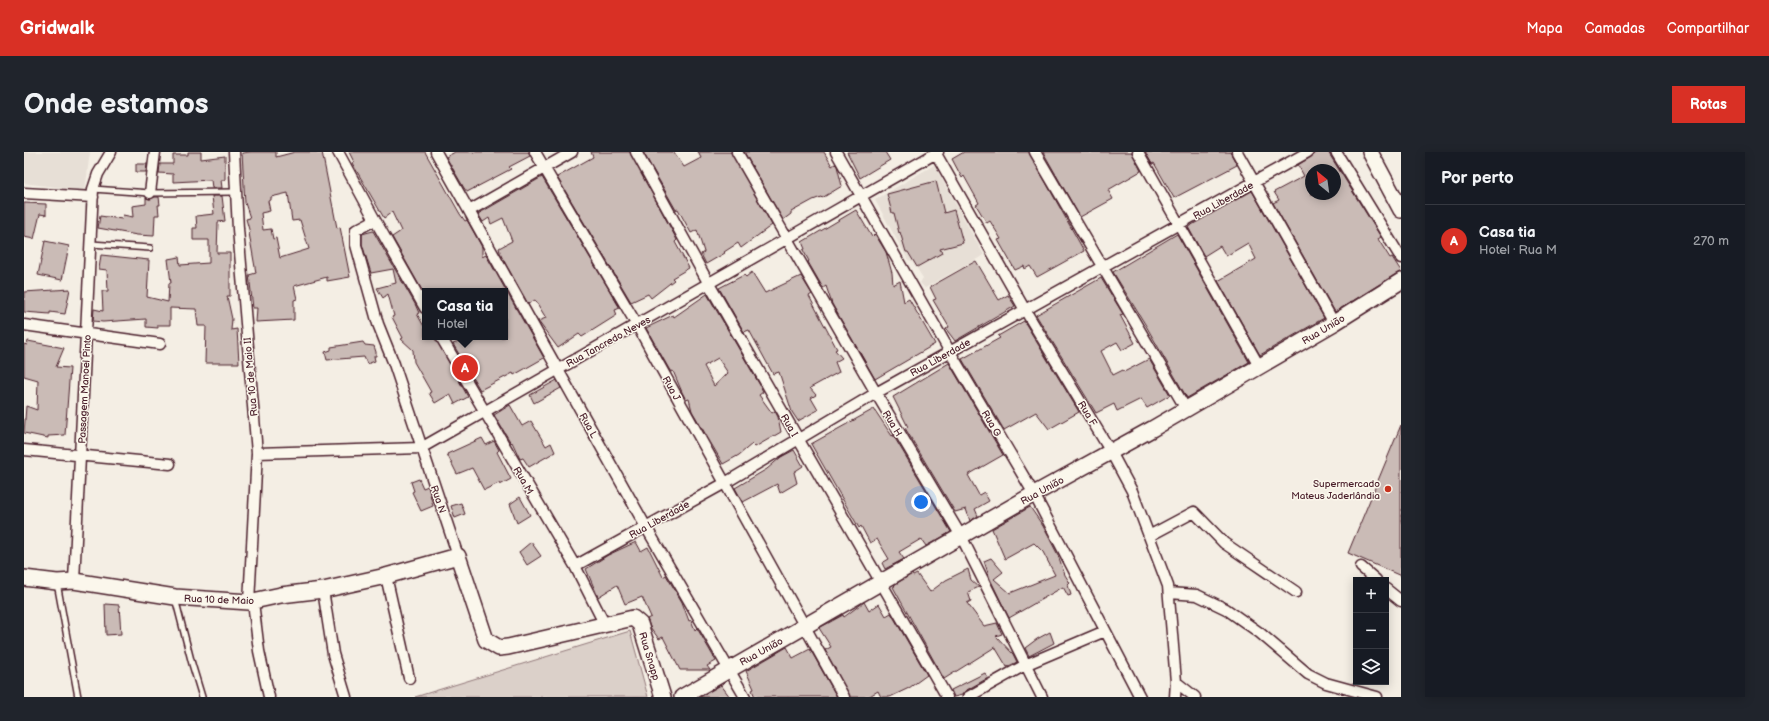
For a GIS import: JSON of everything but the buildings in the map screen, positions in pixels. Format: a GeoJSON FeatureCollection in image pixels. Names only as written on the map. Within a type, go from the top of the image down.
{"type":"FeatureCollection","features":[{"type":"Feature","properties":{"kind":"main road"},"geometry":{"type":"LineString","coordinates":[[1370,152],[1401,210]]}},
{"type":"Feature","properties":{"kind":"main road","name":"Rua União"},"geometry":{"type":"LineString","coordinates":[[682,697],[1034,494],[1186,409],[1334,323],[1401,281]]}},
{"type":"Feature","properties":{"kind":"main road","name":"Rua 10 de Maio"},"geometry":{"type":"LineString","coordinates":[[24,578],[57,582],[74,581],[175,597],[251,602],[280,595],[323,590],[386,576],[458,556]]}},
{"type":"Feature","properties":{"kind":"main road","name":"Rua N"},"geometry":{"type":"LineString","coordinates":[[458,556],[486,640],[499,648],[634,618]]}},
{"type":"Feature","properties":{"kind":"main road","name":"Rua Snapp"},"geometry":{"type":"LineString","coordinates":[[634,618],[640,624],[663,697]]}},
{"type":"Feature","properties":{"kind":"street","name":"Passagem Manoel Pinto"},"geometry":{"type":"LineString","coordinates":[[74,581],[93,193],[98,174],[111,152]]}},
{"type":"Feature","properties":{"kind":"street"},"geometry":{"type":"LineString","coordinates":[[150,193],[155,152]]}},
{"type":"Feature","properties":{"kind":"street","name":"Rua 10 de Maio II"},"geometry":{"type":"LineString","coordinates":[[234,152],[235,192],[257,453],[251,602],[259,652],[269,697]]}},
{"type":"Feature","properties":{"kind":"street"},"geometry":{"type":"LineString","coordinates":[[338,152],[422,303]]}},
{"type":"Feature","properties":{"kind":"street","name":"Rua L"},"geometry":{"type":"LineString","coordinates":[[436,152],[646,527],[745,697]]}},
{"type":"Feature","properties":{"kind":"street","name":"Rua J"},"geometry":{"type":"LineString","coordinates":[[535,152],[637,325],[805,627]]}},
{"type":"Feature","properties":{"kind":"street"},"geometry":{"type":"LineString","coordinates":[[469,211],[572,152]]}},
{"type":"Feature","properties":{"kind":"street","name":"Rua I"},"geometry":{"type":"LineString","coordinates":[[636,152],[709,284],[947,697]]}},
{"type":"Feature","properties":{"kind":"street","name":"Rua H"},"geometry":{"type":"LineString","coordinates":[[737,152],[876,393],[961,536],[1042,697]]}},
{"type":"Feature","properties":{"kind":"street","name":"Rua G"},"geometry":{"type":"LineString","coordinates":[[836,152],[950,352],[1034,494],[1140,697]]}},
{"type":"Feature","properties":{"kind":"street","name":"Rua Tancredo Neves"},"geometry":{"type":"LineString","coordinates":[[257,453],[421,448],[709,284],[936,152]]}},
{"type":"Feature","properties":{"kind":"street","name":"Rua F"},"geometry":{"type":"LineString","coordinates":[[936,152],[1025,310],[1111,452],[1132,491],[1168,586],[1176,682],[1175,697]]}},
{"type":"Feature","properties":{"kind":"street"},"geometry":{"type":"LineString","coordinates":[[1036,152],[1186,409]]}},
{"type":"Feature","properties":{"kind":"street"},"geometry":{"type":"LineString","coordinates":[[1138,152],[1259,366]]}},
{"type":"Feature","properties":{"kind":"street"},"geometry":{"type":"LineString","coordinates":[[1237,152],[1334,323]]}},
{"type":"Feature","properties":{"kind":"street","name":"Rua Liberdade"},"geometry":{"type":"LineString","coordinates":[[575,566],[725,483],[876,393],[1308,152]]}},
{"type":"Feature","properties":{"kind":"street"},"geometry":{"type":"LineString","coordinates":[[1336,152],[1401,258]]}},
{"type":"Feature","properties":{"kind":"street"},"geometry":{"type":"LineString","coordinates":[[24,193],[93,193]]}},
{"type":"Feature","properties":{"kind":"street","name":"Rua N"},"geometry":{"type":"LineString","coordinates":[[375,220],[356,230],[356,244],[378,324],[394,364],[458,556]]}},
{"type":"Feature","properties":{"kind":"street"},"geometry":{"type":"LineString","coordinates":[[24,325],[160,344]]}},
{"type":"Feature","properties":{"kind":"street","name":"Rua M"},"geometry":{"type":"LineString","coordinates":[[443,340],[575,566],[605,624]]}},
{"type":"Feature","properties":{"kind":"street"},"geometry":{"type":"LineString","coordinates":[[24,450],[170,464]]}},
{"type":"Feature","properties":{"kind":"street"},"geometry":{"type":"LineString","coordinates":[[1149,536],[1194,512],[1224,543],[1296,592]]}},
{"type":"Feature","properties":{"kind":"street"},"geometry":{"type":"LineString","coordinates":[[1361,568],[1372,577]]}},
{"type":"Feature","properties":{"kind":"street"},"geometry":{"type":"LineString","coordinates":[[386,576],[409,678]]}},
{"type":"Feature","properties":{"kind":"street"},"geometry":{"type":"LineString","coordinates":[[323,590],[333,654],[346,697]]}},
{"type":"Feature","properties":{"kind":"street"},"geometry":{"type":"LineString","coordinates":[[1389,591],[1401,601]]}},
{"type":"Feature","properties":{"kind":"street"},"geometry":{"type":"LineString","coordinates":[[1169,593],[1196,595],[1220,606],[1260,633],[1308,674],[1326,682],[1377,697]]}},
{"type":"Feature","properties":{"kind":"street"},"geometry":{"type":"LineString","coordinates":[[805,627],[844,697]]}},
{"type":"Feature","properties":{"kind":"street"},"geometry":{"type":"LineString","coordinates":[[968,697],[1025,665],[1105,631]]}},
{"type":"Feature","properties":{"kind":"street"},"geometry":{"type":"LineString","coordinates":[[1176,682],[1196,697]]}},
{"type":"Feature","properties":{"kind":"lane"},"geometry":{"type":"LineString","coordinates":[[93,193],[235,192]]}},
{"type":"Feature","properties":{"kind":"lane"},"geometry":{"type":"LineString","coordinates":[[91,244],[150,248]]}},
{"type":"Feature","properties":{"kind":"lane"},"geometry":{"type":"LineString","coordinates":[[57,582],[78,697]]}},
{"type":"Feature","properties":{"kind":"lane"},"geometry":{"type":"LineString","coordinates":[[175,597],[202,697]]}},
{"type":"Feature","properties":{"kind":"shaded area"},"geometry":{"type":"Polygon","coordinates":[[[24,152],[90,152],[85,191],[24,183],[24,152]]]}},
{"type":"Feature","properties":{"kind":"shaded area"},"geometry":{"type":"Polygon","coordinates":[[[934,165],[984,255],[925,288],[920,283],[923,278],[912,261],[908,260],[875,200],[934,165]]]}},
{"type":"Feature","properties":{"kind":"shaded area"},"geometry":{"type":"Polygon","coordinates":[[[630,631],[648,697],[415,697],[630,631]]]}},
{"type":"Feature","properties":{"kind":"place","name":"Casa tia"},"geometry":{"type":"Point","coordinates":[465,368]}},
{"type":"Feature","properties":{"kind":"place","name":"Supermercado Mateus Jaderlândia"},"geometry":{"type":"Point","coordinates":[1388,489]}}]}
